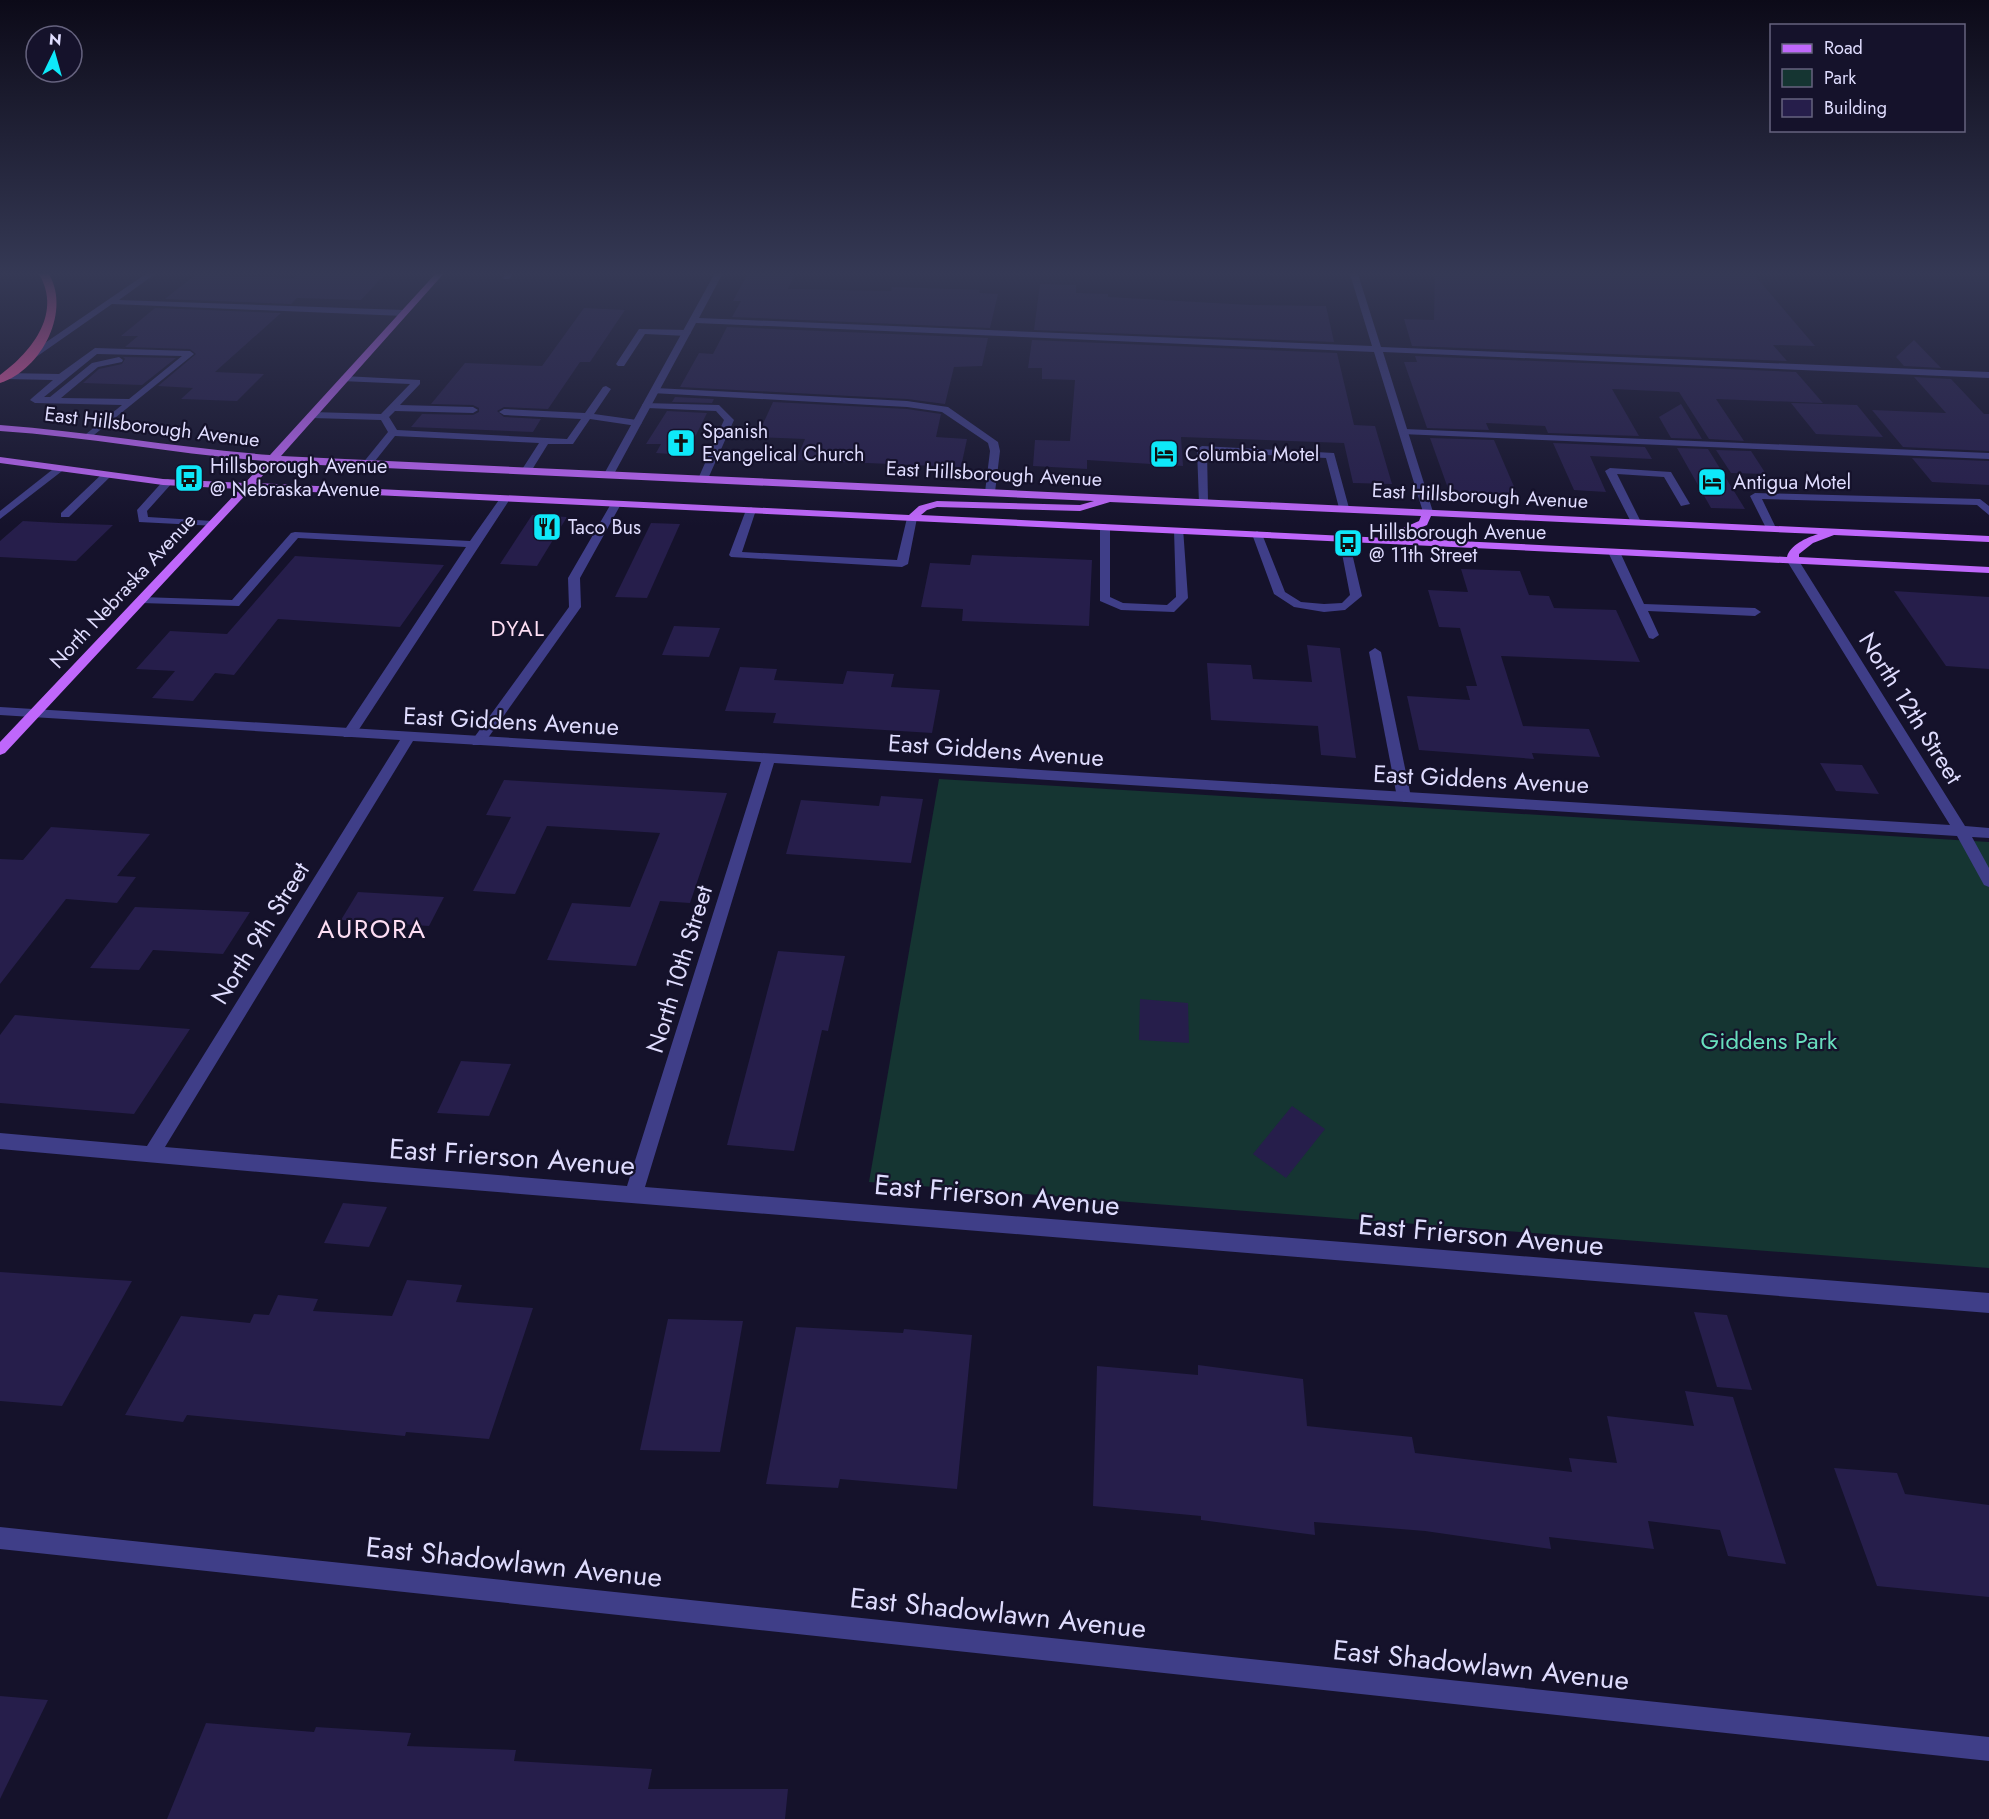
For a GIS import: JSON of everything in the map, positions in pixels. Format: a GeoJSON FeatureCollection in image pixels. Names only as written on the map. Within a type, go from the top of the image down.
{"type":"FeatureCollection","features":[{"type":"Feature","properties":{"kind":"highway"},"geometry":{"type":"LineString","coordinates":[[2,378],[28,356]]}},
{"type":"Feature","properties":{"kind":"main road","name":"North Nebraska Avenue"},"geometry":{"type":"LineString","coordinates":[[0,750],[248,486],[365,356]]}},
{"type":"Feature","properties":{"kind":"main road","name":"East Hillsborough Avenue"},"geometry":{"type":"LineString","coordinates":[[0,428],[88,436],[152,447],[272,459],[1989,539]]}},
{"type":"Feature","properties":{"kind":"main road","name":"East Hillsborough Avenue"},"geometry":{"type":"LineString","coordinates":[[0,460],[168,482],[1989,570]]}},
{"type":"Feature","properties":{"kind":"main road"},"geometry":{"type":"LineString","coordinates":[[912,518],[923,508],[937,504],[1080,508],[1119,498]]}},
{"type":"Feature","properties":{"kind":"main road"},"geometry":{"type":"LineString","coordinates":[[1379,540],[1423,524],[1428,512]]}},
{"type":"Feature","properties":{"kind":"main road"},"geometry":{"type":"LineString","coordinates":[[1792,561],[1793,553],[1799,547],[1837,532]]}},
{"type":"Feature","properties":{"kind":"street"},"geometry":{"type":"LineString","coordinates":[[26,360],[32,356]]}},
{"type":"Feature","properties":{"kind":"street"},"geometry":{"type":"LineString","coordinates":[[89,356],[35,400],[130,402]]}},
{"type":"Feature","properties":{"kind":"street"},"geometry":{"type":"LineString","coordinates":[[88,436],[188,356]]}},
{"type":"Feature","properties":{"kind":"street"},"geometry":{"type":"LineString","coordinates":[[621,364],[626,356]]}},
{"type":"Feature","properties":{"kind":"street"},"geometry":{"type":"LineString","coordinates":[[609,474],[674,356]]}},
{"type":"Feature","properties":{"kind":"street"},"geometry":{"type":"LineString","coordinates":[[1382,356],[1428,512]]}},
{"type":"Feature","properties":{"kind":"street"},"geometry":{"type":"LineString","coordinates":[[1523,356],[1989,375]]}},
{"type":"Feature","properties":{"kind":"street"},"geometry":{"type":"LineString","coordinates":[[53,400],[101,362],[154,362],[175,366]]}},
{"type":"Feature","properties":{"kind":"street"},"geometry":{"type":"LineString","coordinates":[[2,378],[61,377]]}},
{"type":"Feature","properties":{"kind":"street"},"geometry":{"type":"LineString","coordinates":[[312,415],[384,417],[417,382],[344,379]]}},
{"type":"Feature","properties":{"kind":"street"},"geometry":{"type":"LineString","coordinates":[[393,432],[503,434],[545,441],[570,442],[606,389]]}},
{"type":"Feature","properties":{"kind":"street"},"geometry":{"type":"LineString","coordinates":[[655,391],[907,404],[945,409],[993,442],[995,451],[990,492]]}},
{"type":"Feature","properties":{"kind":"street"},"geometry":{"type":"LineString","coordinates":[[647,405],[719,408],[729,420],[703,479]]}},
{"type":"Feature","properties":{"kind":"street"},"geometry":{"type":"LineString","coordinates":[[393,408],[473,411]]}},
{"type":"Feature","properties":{"kind":"street"},"geometry":{"type":"LineString","coordinates":[[504,412],[588,416],[637,423]]}},
{"type":"Feature","properties":{"kind":"street"},"geometry":{"type":"LineString","coordinates":[[384,417],[393,432]]}},
{"type":"Feature","properties":{"kind":"street"},"geometry":{"type":"LineString","coordinates":[[367,464],[393,432]]}},
{"type":"Feature","properties":{"kind":"street"},"geometry":{"type":"LineString","coordinates":[[1404,432],[1989,456]]}},
{"type":"Feature","properties":{"kind":"street"},"geometry":{"type":"LineString","coordinates":[[526,471],[545,441]]}},
{"type":"Feature","properties":{"kind":"street"},"geometry":{"type":"LineString","coordinates":[[1203,501],[1202,449],[1330,454],[1344,508]]}},
{"type":"Feature","properties":{"kind":"street"},"geometry":{"type":"LineString","coordinates":[[0,516],[61,468]]}},
{"type":"Feature","properties":{"kind":"street"},"geometry":{"type":"LineString","coordinates":[[1636,522],[1611,471],[1667,474],[1685,504]]}},
{"type":"Feature","properties":{"kind":"street"},"geometry":{"type":"LineString","coordinates":[[65,515],[106,475]]}},
{"type":"Feature","properties":{"kind":"street"},"geometry":{"type":"LineString","coordinates":[[168,482],[142,510],[143,520],[212,524]]}},
{"type":"Feature","properties":{"kind":"street"},"geometry":{"type":"LineString","coordinates":[[1771,528],[1755,496],[1980,502],[1989,512]]}},
{"type":"Feature","properties":{"kind":"street"},"geometry":{"type":"LineString","coordinates":[[349,734],[505,498]]}},
{"type":"Feature","properties":{"kind":"street"},"geometry":{"type":"LineString","coordinates":[[478,742],[575,607],[574,578],[616,504]]}},
{"type":"Feature","properties":{"kind":"street"},"geometry":{"type":"LineString","coordinates":[[751,510],[735,555],[902,564],[912,518]]}},
{"type":"Feature","properties":{"kind":"street"},"geometry":{"type":"LineString","coordinates":[[1105,527],[1104,599],[1120,606],[1170,609],[1182,598],[1179,530]]}},
{"type":"Feature","properties":{"kind":"street"},"geometry":{"type":"LineString","coordinates":[[1257,534],[1280,594],[1298,605],[1324,608],[1345,606],[1356,596],[1344,538]]}},
{"type":"Feature","properties":{"kind":"street"},"geometry":{"type":"LineString","coordinates":[[141,600],[235,604],[295,535],[473,544]]}},
{"type":"Feature","properties":{"kind":"street"},"geometry":{"type":"LineString","coordinates":[[1614,552],[1653,635]]}},
{"type":"Feature","properties":{"kind":"street","name":"North 12th Street"},"geometry":{"type":"LineString","coordinates":[[1792,561],[1961,831],[1989,881]]}},
{"type":"Feature","properties":{"kind":"street"},"geometry":{"type":"LineString","coordinates":[[1639,607],[1755,612]]}},
{"type":"Feature","properties":{"kind":"street"},"geometry":{"type":"LineString","coordinates":[[1375,652],[1404,797]]}},
{"type":"Feature","properties":{"kind":"street","name":"East Giddens Avenue"},"geometry":{"type":"LineString","coordinates":[[0,711],[408,738],[1989,833]]}},
{"type":"Feature","properties":{"kind":"street","name":"North 9th Street"},"geometry":{"type":"LineString","coordinates":[[152,1153],[408,738]]}},
{"type":"Feature","properties":{"kind":"street","name":"North 10th Street"},"geometry":{"type":"LineString","coordinates":[[634,1193],[769,759]]}},
{"type":"Feature","properties":{"kind":"street","name":"East Frierson Avenue"},"geometry":{"type":"LineString","coordinates":[[0,1141],[373,1174],[634,1193],[1989,1303]]}},
{"type":"Feature","properties":{"kind":"street","name":"East Shadowlawn Avenue"},"geometry":{"type":"LineString","coordinates":[[0,1538],[1989,1749]]}},
{"type":"Feature","properties":{"kind":"green space","name":"Giddens Park"},"geometry":{"type":"Polygon","coordinates":[[[939,779],[1989,842],[1989,1268],[869,1182],[939,779]]]}},
{"type":"Feature","properties":{"kind":"building"},"geometry":{"type":"Polygon","coordinates":[[[194,356],[233,356],[215,372],[264,374],[237,401],[181,399],[193,388],[158,386],[194,356]]]}},
{"type":"Feature","properties":{"kind":"building"},"geometry":{"type":"Polygon","coordinates":[[[549,356],[594,356],[590,362],[580,362],[548,409],[504,407],[497,411],[504,417],[541,419],[533,432],[411,427],[422,414],[473,415],[479,412],[479,408],[473,405],[431,404],[465,363],[542,366],[549,356]]]}},
{"type":"Feature","properties":{"kind":"building"},"geometry":{"type":"Polygon","coordinates":[[[697,356],[984,356],[982,366],[954,367],[945,404],[907,399],[680,387],[697,356]]]}},
{"type":"Feature","properties":{"kind":"building"},"geometry":{"type":"Polygon","coordinates":[[[1030,356],[1338,356],[1354,425],[1375,426],[1392,484],[1353,483],[1344,443],[1181,437],[1183,466],[1087,460],[1087,469],[1033,466],[1035,440],[1070,441],[1075,380],[1042,379],[1042,368],[1028,368],[1030,356]]]}},
{"type":"Feature","properties":{"kind":"building"},"geometry":{"type":"Polygon","coordinates":[[[1415,356],[1796,372],[1823,403],[1716,399],[1744,441],[1709,439],[1679,392],[1612,389],[1639,436],[1548,433],[1545,426],[1486,423],[1489,430],[1427,428],[1404,362],[1417,362],[1415,356]]]}},
{"type":"Feature","properties":{"kind":"building"},"geometry":{"type":"Polygon","coordinates":[[[1659,356],[1783,356],[1787,361],[1659,356]]]}},
{"type":"Feature","properties":{"kind":"building"},"geometry":{"type":"Polygon","coordinates":[[[1929,356],[1941,368],[1904,366],[1896,357],[1929,356]]]}},
{"type":"Feature","properties":{"kind":"building"},"geometry":{"type":"Polygon","coordinates":[[[123,357],[176,358],[142,385],[83,383],[99,369],[122,364],[125,359],[123,357]]]}},
{"type":"Feature","properties":{"kind":"building"},"geometry":{"type":"Polygon","coordinates":[[[1914,377],[1951,379],[1984,414],[1989,414],[1989,451],[1903,447],[1872,410],[1946,413],[1914,377]]]}},
{"type":"Feature","properties":{"kind":"building"},"geometry":{"type":"Polygon","coordinates":[[[675,397],[714,399],[712,403],[672,402],[675,397]]]}},
{"type":"Feature","properties":{"kind":"building"},"geometry":{"type":"Polygon","coordinates":[[[773,402],[907,409],[941,414],[936,437],[967,439],[961,467],[796,460],[805,439],[757,437],[773,402]]]}},
{"type":"Feature","properties":{"kind":"building"},"geometry":{"type":"Polygon","coordinates":[[[1791,403],[1857,405],[1883,437],[1816,434],[1791,403]]]}},
{"type":"Feature","properties":{"kind":"building"},"geometry":{"type":"Polygon","coordinates":[[[1681,404],[1702,439],[1671,438],[1659,417],[1681,404]]]}},
{"type":"Feature","properties":{"kind":"building"},"geometry":{"type":"Polygon","coordinates":[[[667,411],[707,413],[686,455],[656,453],[661,444],[646,444],[667,411]]]}},
{"type":"Feature","properties":{"kind":"building"},"geometry":{"type":"Polygon","coordinates":[[[1430,438],[1494,440],[1518,496],[1450,494],[1430,438]]]}},
{"type":"Feature","properties":{"kind":"building"},"geometry":{"type":"Polygon","coordinates":[[[1553,443],[1645,447],[1652,459],[1590,456],[1606,492],[1574,490],[1553,443]]]}},
{"type":"Feature","properties":{"kind":"building"},"geometry":{"type":"Polygon","coordinates":[[[1677,448],[1708,449],[1745,509],[1711,508],[1677,448]]]}},
{"type":"Feature","properties":{"kind":"building"},"geometry":{"type":"Polygon","coordinates":[[[1716,450],[1751,451],[1766,474],[1731,473],[1716,450]]]}},
{"type":"Feature","properties":{"kind":"building"},"geometry":{"type":"Polygon","coordinates":[[[1912,458],[1989,461],[1989,485],[1932,482],[1912,458]]]}},
{"type":"Feature","properties":{"kind":"building"},"geometry":{"type":"Polygon","coordinates":[[[532,515],[567,517],[537,566],[500,564],[532,515]]]}},
{"type":"Feature","properties":{"kind":"building"},"geometry":{"type":"Polygon","coordinates":[[[23,521],[113,525],[76,561],[0,557],[0,541],[23,521]]]}},
{"type":"Feature","properties":{"kind":"building"},"geometry":{"type":"Polygon","coordinates":[[[651,523],[680,524],[647,598],[615,597],[651,523]]]}},
{"type":"Feature","properties":{"kind":"building"},"geometry":{"type":"Polygon","coordinates":[[[972,555],[1092,560],[1089,626],[962,621],[963,609],[921,607],[930,563],[970,565],[972,555]]]}},
{"type":"Feature","properties":{"kind":"building"},"geometry":{"type":"Polygon","coordinates":[[[295,556],[444,565],[400,627],[278,619],[234,675],[215,673],[193,701],[152,698],[175,671],[136,669],[170,631],[227,634],[295,556]]]}},
{"type":"Feature","properties":{"kind":"building"},"geometry":{"type":"Polygon","coordinates":[[[1461,569],[1520,571],[1529,595],[1549,596],[1554,608],[1616,610],[1640,662],[1501,656],[1523,726],[1589,729],[1600,757],[1532,753],[1534,759],[1419,750],[1407,696],[1470,700],[1466,686],[1477,686],[1460,628],[1439,627],[1428,590],[1468,592],[1461,569]]]}},
{"type":"Feature","properties":{"kind":"building"},"geometry":{"type":"Polygon","coordinates":[[[1894,591],[1989,597],[1989,669],[1946,666],[1894,591]]]}},
{"type":"Feature","properties":{"kind":"building"},"geometry":{"type":"Polygon","coordinates":[[[674,626],[720,628],[709,657],[662,655],[674,626]]]}},
{"type":"Feature","properties":{"kind":"building"},"geometry":{"type":"Polygon","coordinates":[[[1307,645],[1340,648],[1356,758],[1321,755],[1318,726],[1211,720],[1207,663],[1251,665],[1253,679],[1312,682],[1307,645]]]}},
{"type":"Feature","properties":{"kind":"building"},"geometry":{"type":"Polygon","coordinates":[[[740,667],[777,669],[774,680],[843,684],[847,671],[894,674],[891,687],[940,690],[932,733],[773,723],[776,713],[725,711],[740,667]]]}},
{"type":"Feature","properties":{"kind":"building"},"geometry":{"type":"Polygon","coordinates":[[[1820,763],[1862,765],[1879,794],[1836,791],[1820,763]]]}},
{"type":"Feature","properties":{"kind":"building"},"geometry":{"type":"Polygon","coordinates":[[[504,780],[727,793],[690,903],[660,901],[636,966],[547,960],[572,903],[630,907],[660,833],[547,826],[515,894],[473,891],[511,817],[486,815],[504,780]]]}},
{"type":"Feature","properties":{"kind":"building"},"geometry":{"type":"Polygon","coordinates":[[[881,796],[923,799],[911,863],[786,854],[801,800],[879,806],[881,796]]]}},
{"type":"Feature","properties":{"kind":"building"},"geometry":{"type":"Polygon","coordinates":[[[51,827],[150,834],[117,876],[136,877],[117,903],[66,899],[0,984],[0,859],[23,860],[51,827]]]}},
{"type":"Feature","properties":{"kind":"building"},"geometry":{"type":"Polygon","coordinates":[[[358,892],[444,897],[429,926],[341,920],[358,892]]]}},
{"type":"Feature","properties":{"kind":"building"},"geometry":{"type":"Polygon","coordinates":[[[135,907],[250,912],[223,954],[153,950],[139,970],[90,968],[135,907]]]}},
{"type":"Feature","properties":{"kind":"building"},"geometry":{"type":"Polygon","coordinates":[[[778,951],[845,956],[828,1031],[822,1030],[794,1151],[727,1145],[778,951]]]}},
{"type":"Feature","properties":{"kind":"building"},"geometry":{"type":"Polygon","coordinates":[[[1140,999],[1188,1003],[1189,1043],[1139,1040],[1140,999]]]}},
{"type":"Feature","properties":{"kind":"building"},"geometry":{"type":"Polygon","coordinates":[[[15,1015],[190,1029],[134,1114],[0,1103],[0,1035],[15,1015]]]}},
{"type":"Feature","properties":{"kind":"building"},"geometry":{"type":"Polygon","coordinates":[[[461,1061],[511,1064],[489,1116],[437,1113],[461,1061]]]}},
{"type":"Feature","properties":{"kind":"building"},"geometry":{"type":"Polygon","coordinates":[[[1292,1106],[1325,1129],[1286,1178],[1253,1154],[1292,1106]]]}},
{"type":"Feature","properties":{"kind":"building"},"geometry":{"type":"Polygon","coordinates":[[[343,1203],[387,1207],[369,1247],[324,1243],[343,1203]]]}},
{"type":"Feature","properties":{"kind":"building"},"geometry":{"type":"Polygon","coordinates":[[[0,1272],[132,1281],[62,1406],[0,1401],[0,1272]]]}},
{"type":"Feature","properties":{"kind":"building"},"geometry":{"type":"Polygon","coordinates":[[[407,1280],[462,1285],[456,1302],[533,1308],[489,1439],[406,1432],[405,1436],[187,1415],[183,1422],[125,1415],[181,1316],[250,1323],[254,1314],[269,1315],[278,1295],[318,1299],[313,1311],[392,1316],[407,1280]]]}},
{"type":"Feature","properties":{"kind":"building"},"geometry":{"type":"Polygon","coordinates":[[[1694,1312],[1727,1315],[1752,1390],[1717,1387],[1694,1312]]]}},
{"type":"Feature","properties":{"kind":"building"},"geometry":{"type":"Polygon","coordinates":[[[668,1319],[743,1321],[720,1452],[640,1450],[668,1319]]]}},
{"type":"Feature","properties":{"kind":"building"},"geometry":{"type":"Polygon","coordinates":[[[796,1327],[903,1333],[904,1329],[972,1335],[957,1489],[840,1479],[838,1488],[766,1484],[796,1327]]]}},
{"type":"Feature","properties":{"kind":"building"},"geometry":{"type":"Polygon","coordinates":[[[1198,1365],[1303,1379],[1307,1426],[1412,1437],[1415,1453],[1572,1472],[1569,1458],[1617,1463],[1607,1416],[1694,1426],[1685,1391],[1733,1397],[1786,1564],[1728,1556],[1720,1530],[1648,1521],[1654,1549],[1549,1537],[1551,1549],[1425,1531],[1314,1522],[1315,1535],[1201,1520],[1201,1516],[1093,1506],[1097,1366],[1198,1375],[1198,1365]]]}},
{"type":"Feature","properties":{"kind":"building"},"geometry":{"type":"Polygon","coordinates":[[[1834,1468],[1897,1473],[1905,1494],[1989,1505],[1989,1597],[1877,1586],[1834,1468]]]}},
{"type":"Feature","properties":{"kind":"building"},"geometry":{"type":"Polygon","coordinates":[[[0,1696],[48,1700],[0,1799],[0,1696]]]}},
{"type":"Feature","properties":{"kind":"building"},"geometry":{"type":"Polygon","coordinates":[[[206,1723],[314,1732],[316,1727],[411,1733],[407,1746],[516,1750],[514,1761],[652,1769],[648,1789],[788,1789],[785,1819],[167,1819],[206,1723]]]}},
{"type":"Feature","properties":{"kind":"place","name":"Spanish Evangelical Church"},"geometry":{"type":"Point","coordinates":[681,443]}},
{"type":"Feature","properties":{"kind":"place","name":"Columbia Motel"},"geometry":{"type":"Point","coordinates":[1164,454]}},
{"type":"Feature","properties":{"kind":"place","name":"Hillsborough Avenue @ Nebraska Avenue"},"geometry":{"type":"Point","coordinates":[189,478]}},
{"type":"Feature","properties":{"kind":"place","name":"Antigua Motel"},"geometry":{"type":"Point","coordinates":[1712,482]}},
{"type":"Feature","properties":{"kind":"place","name":"Taco Bus"},"geometry":{"type":"Point","coordinates":[547,527]}},
{"type":"Feature","properties":{"kind":"place","name":"Hillsborough Avenue @ 11th Street"},"geometry":{"type":"Point","coordinates":[1348,543]}},
{"type":"Feature","properties":{"kind":"district","name":"DYAL"},"geometry":{"type":"Point","coordinates":[518,628]}},
{"type":"Feature","properties":{"kind":"district","name":"AURORA"},"geometry":{"type":"Point","coordinates":[372,929]}}]}
